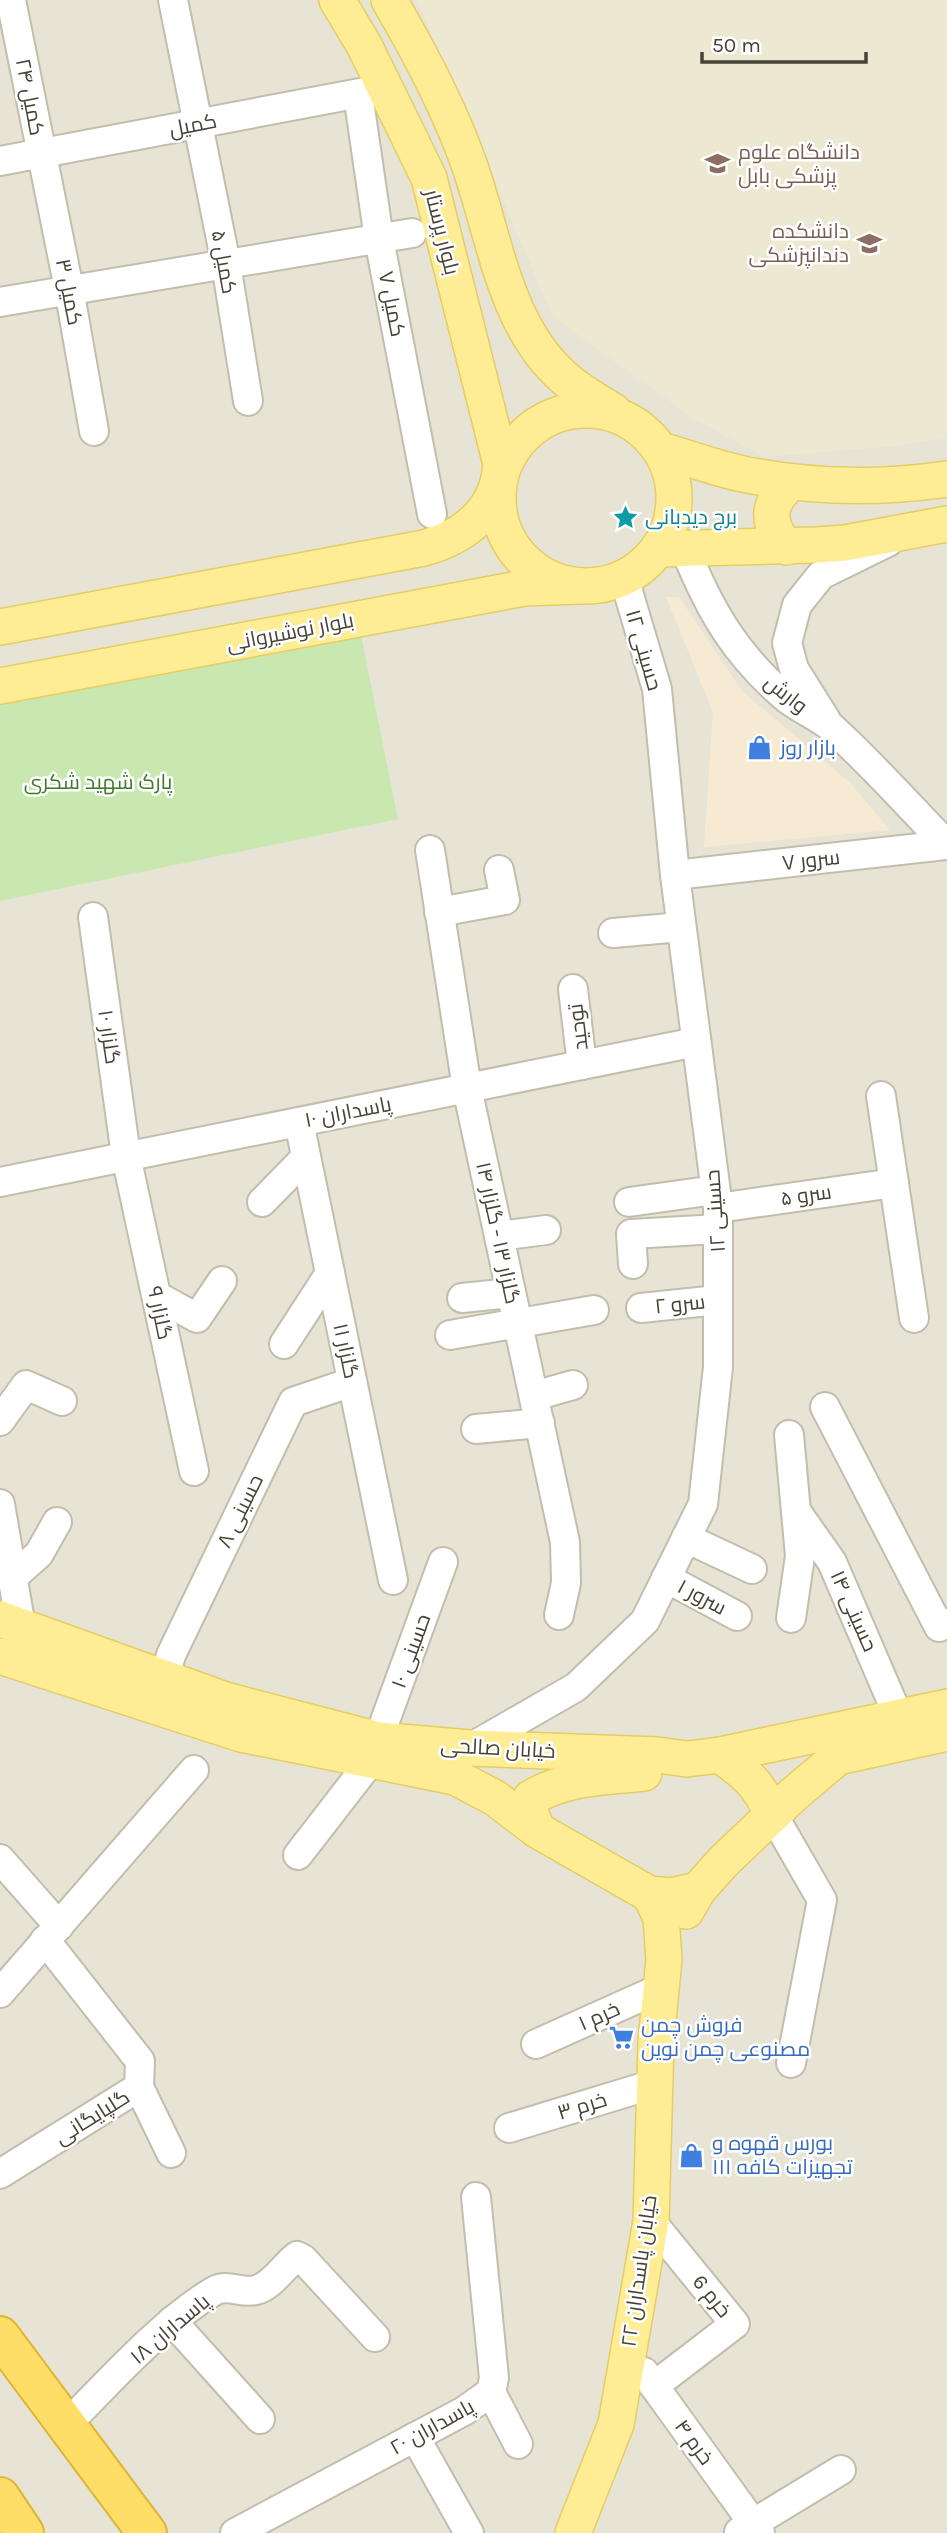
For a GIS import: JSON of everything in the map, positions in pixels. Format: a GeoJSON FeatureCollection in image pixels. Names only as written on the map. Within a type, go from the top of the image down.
{"type":"FeatureCollection","features":[{"type":"Feature","properties":{"kind":"highway"},"geometry":{"type":"LineString","coordinates":[[0,2336],[148,2533]]}},
{"type":"Feature","properties":{"kind":"highway"},"geometry":{"type":"LineString","coordinates":[[115,2491],[127,2533]]}},
{"type":"Feature","properties":{"kind":"highway"},"geometry":{"type":"LineString","coordinates":[[0,2497],[18,2533]]}},
{"type":"Feature","properties":{"kind":"highway"},"geometry":{"type":"LineString","coordinates":[[0,2497],[24,2533]]}},
{"type":"Feature","properties":{"kind":"main road","name":"بلوار پرستار"},"geometry":{"type":"LineString","coordinates":[[337,0],[372,91],[429,178],[501,464],[500,480]]}},
{"type":"Feature","properties":{"kind":"main road","name":"بلوار پرستار"},"geometry":{"type":"LineString","coordinates":[[389,0],[419,52],[464,151],[506,284],[524,324],[549,361],[572,385],[628,421]]}},
{"type":"Feature","properties":{"kind":"main road"},"geometry":{"type":"LineString","coordinates":[[0,627],[424,548],[455,537],[477,522],[500,480],[511,452],[525,435],[542,421],[570,411],[615,414],[652,439],[667,464],[674,493],[672,549]]}},
{"type":"Feature","properties":{"kind":"main road"},"geometry":{"type":"LineString","coordinates":[[660,450],[751,476],[792,482],[870,487],[947,479]]}},
{"type":"Feature","properties":{"kind":"main road"},"geometry":{"type":"LineString","coordinates":[[500,480],[499,510],[505,531],[516,551],[538,571],[565,583],[580,586],[624,578],[648,561],[672,549],[788,547],[845,542],[947,524]]}},
{"type":"Feature","properties":{"kind":"main road"},"geometry":{"type":"LineString","coordinates":[[788,547],[777,535],[772,520],[773,505],[780,492],[792,482]]}},
{"type":"Feature","properties":{"kind":"main road","name":"بلوار نوشیروانی"},"geometry":{"type":"LineString","coordinates":[[0,686],[524,588],[547,585],[580,586]]}},
{"type":"Feature","properties":{"kind":"main road","name":"خيابان صالحی"},"geometry":{"type":"LineString","coordinates":[[10,1623],[374,1751]]}},
{"type":"Feature","properties":{"kind":"main road","name":"خيابان صالحی"},"geometry":{"type":"LineString","coordinates":[[0,1656],[241,1734],[463,1763],[703,1757],[947,1707]]}},
{"type":"Feature","properties":{"kind":"main road"},"geometry":{"type":"LineString","coordinates":[[663,1973],[683,1915],[698,1891],[723,1862],[838,1757],[947,1733]]}},
{"type":"Feature","properties":{"kind":"main road"},"geometry":{"type":"LineString","coordinates":[[796,1737],[781,1747],[777,1765],[786,1780],[804,1786]]}},
{"type":"Feature","properties":{"kind":"main road"},"geometry":{"type":"LineString","coordinates":[[537,1830],[529,1808],[531,1798],[541,1792],[579,1779],[663,1771],[703,1757],[749,1775],[763,1793],[773,1815]]}},
{"type":"Feature","properties":{"kind":"main road","name":"خيابان صالحی"},"geometry":{"type":"LineString","coordinates":[[463,1763],[495,1798],[537,1830],[650,1894]]}},
{"type":"Feature","properties":{"kind":"main road"},"geometry":{"type":"LineString","coordinates":[[650,1894],[670,1896],[698,1891]]}},
{"type":"Feature","properties":{"kind":"main road"},"geometry":{"type":"LineString","coordinates":[[650,1894],[661,1918],[663,1973]]}},
{"type":"Feature","properties":{"kind":"main road","name":"خیابان پاسداران ۲۲"},"geometry":{"type":"LineString","coordinates":[[573,2533],[615,2424],[650,2221],[656,2040],[663,1973]]}},
{"type":"Feature","properties":{"kind":"street","name":"کمیل ۲۴"},"geometry":{"type":"LineString","coordinates":[[11,0],[41,153]]}},
{"type":"Feature","properties":{"kind":"street","name":"کمیل ۵"},"geometry":{"type":"LineString","coordinates":[[173,0],[226,264],[248,401]]}},
{"type":"Feature","properties":{"kind":"street","name":"کمیل"},"geometry":{"type":"LineString","coordinates":[[0,161],[372,91]]}},
{"type":"Feature","properties":{"kind":"street","name":"کمیل ۷"},"geometry":{"type":"LineString","coordinates":[[372,91],[379,239],[432,514]]}},
{"type":"Feature","properties":{"kind":"street","name":"کمیل ۳"},"geometry":{"type":"LineString","coordinates":[[41,153],[94,431]]}},
{"type":"Feature","properties":{"kind":"street"},"geometry":{"type":"LineString","coordinates":[[0,302],[412,233]]}},
{"type":"Feature","properties":{"kind":"street"},"geometry":{"type":"LineString","coordinates":[[829,726],[794,669],[787,643],[797,605],[821,575],[913,530]]}},
{"type":"Feature","properties":{"kind":"street","name":"وارش"},"geometry":{"type":"LineString","coordinates":[[672,549],[701,588],[724,630],[754,668],[789,700],[829,726],[947,845]]}},
{"type":"Feature","properties":{"kind":"street","name":"حسینی ۱۲"},"geometry":{"type":"LineString","coordinates":[[463,1763],[576,1687],[645,1620],[702,1504],[718,1367],[717,1209],[675,875],[657,689],[624,578]]}},
{"type":"Feature","properties":{"kind":"street","name":"سرور ۷"},"geometry":{"type":"LineString","coordinates":[[675,875],[947,845]]}},
{"type":"Feature","properties":{"kind":"street","name":"گلزار ۱۳ - گلزار ۱۴"},"geometry":{"type":"LineString","coordinates":[[430,850],[467,1088],[565,1542],[566,1583],[559,1615]]}},
{"type":"Feature","properties":{"kind":"street"},"geometry":{"type":"LineString","coordinates":[[439,912],[505,900],[499,870]]}},
{"type":"Feature","properties":{"kind":"street","name":"گلزار ۱۰"},"geometry":{"type":"LineString","coordinates":[[93,917],[126,1156]]}},
{"type":"Feature","properties":{"kind":"street"},"geometry":{"type":"LineString","coordinates":[[613,933],[681,927]]}},
{"type":"Feature","properties":{"kind":"street","name":"توحید"},"geometry":{"type":"LineString","coordinates":[[573,989],[582,1065]]}},
{"type":"Feature","properties":{"kind":"street","name":"پاسداران ١٠"},"geometry":{"type":"LineString","coordinates":[[0,1182],[696,1042]]}},
{"type":"Feature","properties":{"kind":"street"},"geometry":{"type":"LineString","coordinates":[[881,1096],[914,1318]]}},
{"type":"Feature","properties":{"kind":"street","name":"گلزار ١١"},"geometry":{"type":"LineString","coordinates":[[299,1122],[393,1580]]}},
{"type":"Feature","properties":{"kind":"street","name":"گلزار ٩"},"geometry":{"type":"LineString","coordinates":[[126,1156],[194,1471]]}},
{"type":"Feature","properties":{"kind":"street"},"geometry":{"type":"LineString","coordinates":[[262,1202],[306,1157]]}},
{"type":"Feature","properties":{"kind":"street","name":"سرو ۵"},"geometry":{"type":"LineString","coordinates":[[717,1209],[894,1182]]}},
{"type":"Feature","properties":{"kind":"street"},"geometry":{"type":"LineString","coordinates":[[629,1202],[717,1209]]}},
{"type":"Feature","properties":{"kind":"street"},"geometry":{"type":"LineString","coordinates":[[633,1265],[631,1234],[717,1209]]}},
{"type":"Feature","properties":{"kind":"street"},"geometry":{"type":"LineString","coordinates":[[499,1236],[546,1230]]}},
{"type":"Feature","properties":{"kind":"street"},"geometry":{"type":"LineString","coordinates":[[284,1344],[330,1273]]}},
{"type":"Feature","properties":{"kind":"street"},"geometry":{"type":"LineString","coordinates":[[156,1296],[197,1318],[222,1281]]}},
{"type":"Feature","properties":{"kind":"street"},"geometry":{"type":"LineString","coordinates":[[462,1298],[512,1293]]}},
{"type":"Feature","properties":{"kind":"street","name":"سرو ۲"},"geometry":{"type":"LineString","coordinates":[[641,1308],[718,1300]]}},
{"type":"Feature","properties":{"kind":"street"},"geometry":{"type":"LineString","coordinates":[[450,1335],[594,1310]]}},
{"type":"Feature","properties":{"kind":"street","name":"حسینی ۸"},"geometry":{"type":"LineString","coordinates":[[164,1679],[171,1655],[293,1402],[352,1382]]}},
{"type":"Feature","properties":{"kind":"street"},"geometry":{"type":"LineString","coordinates":[[0,1420],[26,1385],[62,1401]]}},
{"type":"Feature","properties":{"kind":"street"},"geometry":{"type":"LineString","coordinates":[[534,1396],[573,1385]]}},
{"type":"Feature","properties":{"kind":"street"},"geometry":{"type":"LineString","coordinates":[[825,1407],[939,1627],[947,1623]]}},
{"type":"Feature","properties":{"kind":"street"},"geometry":{"type":"LineString","coordinates":[[476,1429],[540,1423]]}},
{"type":"Feature","properties":{"kind":"street"},"geometry":{"type":"LineString","coordinates":[[789,1435],[800,1556],[791,1618]]}},
{"type":"Feature","properties":{"kind":"street"},"geometry":{"type":"LineString","coordinates":[[0,1504],[13,1577],[10,1623]]}},
{"type":"Feature","properties":{"kind":"street","name":"حسینی ۱۴"},"geometry":{"type":"LineString","coordinates":[[796,1511],[832,1562],[899,1718]]}},
{"type":"Feature","properties":{"kind":"street"},"geometry":{"type":"LineString","coordinates":[[13,1577],[39,1554],[57,1522]]}},
{"type":"Feature","properties":{"kind":"street"},"geometry":{"type":"LineString","coordinates":[[686,1538],[752,1569]]}},
{"type":"Feature","properties":{"kind":"street","name":"حسینی ۱۰"},"geometry":{"type":"LineString","coordinates":[[298,1855],[374,1751],[443,1562]]}},
{"type":"Feature","properties":{"kind":"street","name":"سرور ۱"},"geometry":{"type":"LineString","coordinates":[[666,1578],[737,1616]]}},
{"type":"Feature","properties":{"kind":"street"},"geometry":{"type":"LineString","coordinates":[[0,1993],[194,1770]]}},
{"type":"Feature","properties":{"kind":"street"},"geometry":{"type":"LineString","coordinates":[[773,1815],[822,1900],[791,2063]]}},
{"type":"Feature","properties":{"kind":"street","name":"گلپایگانی"},"geometry":{"type":"LineString","coordinates":[[0,1859],[140,2061],[139,2087],[0,2174]]}},
{"type":"Feature","properties":{"kind":"street","name":"خرم ۱"},"geometry":{"type":"LineString","coordinates":[[536,2044],[663,1973]]}},
{"type":"Feature","properties":{"kind":"street","name":"خرم ۳"},"geometry":{"type":"LineString","coordinates":[[509,2128],[654,2084]]}},
{"type":"Feature","properties":{"kind":"street"},"geometry":{"type":"LineString","coordinates":[[139,2087],[172,2153]]}},
{"type":"Feature","properties":{"kind":"street","name":"پاسداران ۲۰"},"geometry":{"type":"LineString","coordinates":[[235,2533],[464,2411],[491,2392],[494,2378],[476,2197]]}},
{"type":"Feature","properties":{"kind":"street","name":"خرم 6"},"geometry":{"type":"LineString","coordinates":[[650,2221],[735,2324],[654,2386]]}},
{"type":"Feature","properties":{"kind":"street","name":"پاسداران ۱۸"},"geometry":{"type":"LineString","coordinates":[[63,2421],[78,2413],[172,2321],[216,2290],[229,2287],[244,2291],[257,2290],[297,2256],[303,2259],[375,2337]]}},
{"type":"Feature","properties":{"kind":"street"},"geometry":{"type":"LineString","coordinates":[[172,2321],[260,2419]]}},
{"type":"Feature","properties":{"kind":"street","name":"خرم ۴"},"geometry":{"type":"LineString","coordinates":[[629,2350],[750,2530]]}},
{"type":"Feature","properties":{"kind":"street"},"geometry":{"type":"LineString","coordinates":[[491,2392],[518,2445]]}},
{"type":"Feature","properties":{"kind":"street"},"geometry":{"type":"LineString","coordinates":[[415,2437],[469,2533]]}},
{"type":"Feature","properties":{"kind":"street"},"geometry":{"type":"LineString","coordinates":[[750,2530],[841,2470]]}},
{"type":"Feature","properties":{"kind":"shaded area"},"geometry":{"type":"Polygon","coordinates":[[[0,0],[947,0],[947,2533],[0,2533],[0,0]]]}},
{"type":"Feature","properties":{"kind":"shaded area","name":"دانشگاه علوم پزشکی بابل"},"geometry":{"type":"Polygon","coordinates":[[[417,0],[947,0],[947,438],[897,446],[764,457],[695,419],[553,317],[417,0]]]}},
{"type":"Feature","properties":{"kind":"shaded area","name":"بازار روز"},"geometry":{"type":"Polygon","coordinates":[[[666,597],[679,597],[742,691],[851,784],[890,830],[704,847],[713,712],[666,597]]]}},
{"type":"Feature","properties":{"kind":"green space","name":"پارک شهید شکری"},"geometry":{"type":"Polygon","coordinates":[[[361,635],[398,819],[0,901],[0,702],[361,635]]]}},
{"type":"Feature","properties":{"kind":"place","name":"دانشگاه علوم پزشکی بابل"},"geometry":{"type":"Point","coordinates":[718,164]}},
{"type":"Feature","properties":{"kind":"place","name":"دانشکده دندانپزشکی"},"geometry":{"type":"Point","coordinates":[869,243]}},
{"type":"Feature","properties":{"kind":"place","name":"برج دیدبانی"},"geometry":{"type":"Point","coordinates":[625,517]}},
{"type":"Feature","properties":{"kind":"place","name":"بازار روز"},"geometry":{"type":"Point","coordinates":[760,748]}},
{"type":"Feature","properties":{"kind":"place","name":"فروش چمن مصنوعی چمن نوین"},"geometry":{"type":"Point","coordinates":[621,2037]}},
{"type":"Feature","properties":{"kind":"place","name":"بورس قهوه و تجهیزات کافه ۱۱۱"},"geometry":{"type":"Point","coordinates":[692,2155]}}]}
